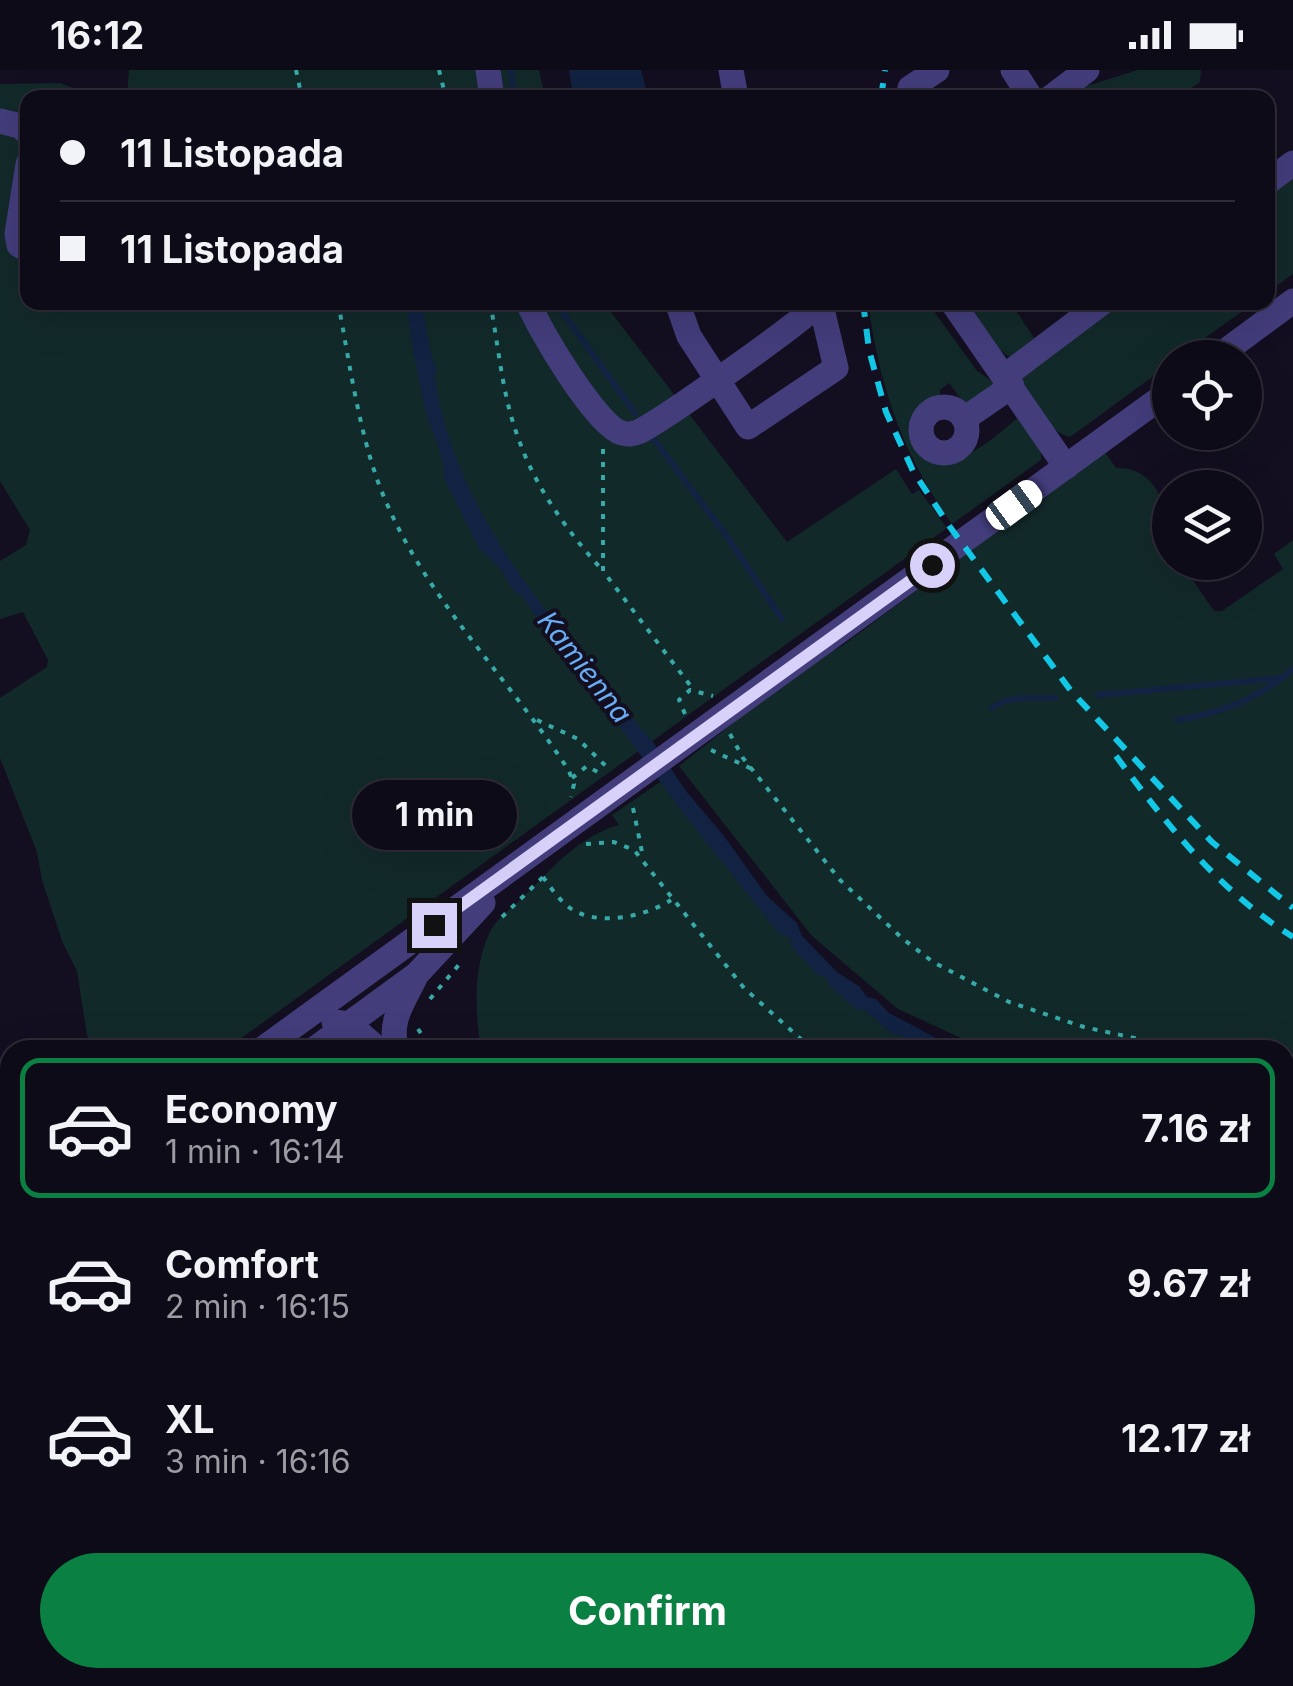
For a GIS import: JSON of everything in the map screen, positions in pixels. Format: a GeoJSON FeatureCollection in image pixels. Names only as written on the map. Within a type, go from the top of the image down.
{"type":"FeatureCollection","features":[{"type":"Feature","properties":{"kind":"street"},"geometry":{"type":"LineString","coordinates":[[911,85],[937,70]]}},
{"type":"Feature","properties":{"kind":"street"},"geometry":{"type":"LineString","coordinates":[[1061,90],[1087,70]]}},
{"type":"Feature","properties":{"kind":"street"},"geometry":{"type":"LineString","coordinates":[[20,215],[20,246]]}},
{"type":"Feature","properties":{"kind":"street"},"geometry":{"type":"LineString","coordinates":[[1240,340],[1293,301]]}},
{"type":"Feature","properties":{"kind":"street"},"geometry":{"type":"LineString","coordinates":[[531,310],[541,332],[602,418],[622,433],[640,431],[812,310]]}},
{"type":"Feature","properties":{"kind":"street"},"geometry":{"type":"LineString","coordinates":[[680,310],[689,336],[748,427],[836,368],[824,310]]}},
{"type":"Feature","properties":{"kind":"street"},"geometry":{"type":"LineString","coordinates":[[958,310],[1066,467]]}},
{"type":"Feature","properties":{"kind":"street"},"geometry":{"type":"LineString","coordinates":[[964,419],[1093,310]]}},
{"type":"Feature","properties":{"kind":"street"},"geometry":{"type":"LineString","coordinates":[[327,1040],[417,974],[536,867],[566,818],[611,796],[717,704],[1152,404]]}},
{"type":"Feature","properties":{"kind":"street"},"geometry":{"type":"LineString","coordinates":[[275,1040],[379,964],[536,867]]}},
{"type":"Feature","properties":{"kind":"street"},"geometry":{"type":"LineString","coordinates":[[354,1040],[350,1024],[379,964]]}},
{"type":"Feature","properties":{"kind":"street"},"geometry":{"type":"LineString","coordinates":[[394,1040],[396,1014],[417,974]]}},
{"type":"Feature","properties":{"kind":"street"},"geometry":{"type":"LineString","coordinates":[[292,1028],[323,1022],[350,1024],[368,1040]]}},
{"type":"Feature","properties":{"kind":"path"},"geometry":{"type":"LineString","coordinates":[[340,310],[364,428],[392,514],[431,582],[538,725],[572,778],[566,818],[584,844],[628,845],[744,988],[802,1040]]}},
{"type":"Feature","properties":{"kind":"path"},"geometry":{"type":"LineString","coordinates":[[491,310],[499,363],[519,442],[568,530],[693,689],[717,704],[742,758],[840,880],[902,939],[933,962],[1009,1002],[1084,1027],[1144,1040]]}},
{"type":"Feature","properties":{"kind":"path"},"geometry":{"type":"LineString","coordinates":[[602,418],[603,571]]}},
{"type":"Feature","properties":{"kind":"path"},"geometry":{"type":"LineString","coordinates":[[680,698],[693,689]]}},
{"type":"Feature","properties":{"kind":"path"},"geometry":{"type":"LineString","coordinates":[[572,778],[587,766]]}},
{"type":"Feature","properties":{"kind":"path"},"geometry":{"type":"LineString","coordinates":[[494,925],[536,867]]}},
{"type":"Feature","properties":{"kind":"path"},"geometry":{"type":"LineString","coordinates":[[550,886],[574,911],[598,918],[628,916],[671,900]]}},
{"type":"Feature","properties":{"kind":"path"},"geometry":{"type":"LineString","coordinates":[[664,905],[683,913]]}},
{"type":"Feature","properties":{"kind":"path"},"geometry":{"type":"LineString","coordinates":[[426,1005],[464,958]]}},
{"type":"Feature","properties":{"kind":"path"},"geometry":{"type":"LineString","coordinates":[[416,1023],[426,1040]]}},
{"type":"Feature","properties":{"kind":"green space"},"geometry":{"type":"Polygon","coordinates":[[[129,70],[539,70],[543,90],[127,90],[129,70]]]}},
{"type":"Feature","properties":{"kind":"green space"},"geometry":{"type":"Polygon","coordinates":[[[1138,70],[1201,70],[1200,82],[1189,90],[1077,89],[1138,70]]]}},
{"type":"Feature","properties":{"kind":"green space"},"geometry":{"type":"Polygon","coordinates":[[[60,83],[78,90],[20,90],[20,310],[609,310],[787,542],[896,469],[912,494],[919,490],[947,528],[239,1040],[90,1040],[77,971],[62,941],[37,852],[0,758],[0,698],[47,667],[48,660],[23,612],[0,619],[0,561],[26,545],[30,530],[0,481],[0,84],[60,83]]]}},
{"type":"Feature","properties":{"kind":"green space"},"geometry":{"type":"Polygon","coordinates":[[[1293,170],[1293,274],[1275,287],[1275,183],[1293,170]]]}},
{"type":"Feature","properties":{"kind":"green space"},"geometry":{"type":"Polygon","coordinates":[[[869,310],[933,310],[977,371],[996,384],[965,405],[949,383],[940,390],[940,398],[914,420],[915,440],[922,450],[934,458],[960,457],[1021,415],[1041,451],[1041,460],[952,524],[907,445],[879,363],[869,310]]]}},
{"type":"Feature","properties":{"kind":"green space"},"geometry":{"type":"Polygon","coordinates":[[[968,310],[1016,310],[1034,338],[1010,358],[992,343],[968,310]]]}},
{"type":"Feature","properties":{"kind":"green space"},"geometry":{"type":"Polygon","coordinates":[[[1103,310],[1244,310],[1202,340],[1152,340],[1152,377],[1070,437],[1054,429],[1039,413],[1022,377],[1103,310]]]}},
{"type":"Feature","properties":{"kind":"green space"},"geometry":{"type":"Polygon","coordinates":[[[1104,451],[1116,468],[1133,470],[1152,484],[1152,580],[1193,580],[1214,611],[1222,611],[1283,569],[1274,554],[1293,540],[1293,1040],[965,1040],[898,1009],[812,936],[679,766],[813,660],[842,646],[1104,451]]]}},
{"type":"Feature","properties":{"kind":"green space"},"geometry":{"type":"Polygon","coordinates":[[[663,780],[857,1002],[918,1040],[480,1040],[478,976],[492,929],[565,856],[590,837],[619,825],[612,815],[663,780]]]}},
{"type":"Feature","properties":{"kind":"water"},"geometry":{"type":"Polygon","coordinates":[[[569,70],[641,70],[646,90],[572,90],[569,70]]]}},
{"type":"Feature","properties":{"kind":"water","name":"Kamienna"},"geometry":{"type":"Polygon","coordinates":[[[408,310],[422,310],[451,446],[480,510],[538,600],[611,695],[651,739],[767,896],[797,923],[802,936],[867,997],[940,1040],[907,1040],[892,1034],[864,1009],[857,1010],[829,985],[826,977],[817,975],[680,809],[604,705],[556,648],[521,594],[515,592],[499,567],[479,548],[444,478],[408,310]]]}},
{"type":"Feature","properties":{"kind":"waterway"},"geometry":{"type":"LineString","coordinates":[[511,70],[513,90]]}},
{"type":"Feature","properties":{"kind":"waterway"},"geometry":{"type":"LineString","coordinates":[[561,310],[635,413]]}},
{"type":"Feature","properties":{"kind":"waterway"},"geometry":{"type":"LineString","coordinates":[[653,438],[726,535],[782,619]]}},
{"type":"Feature","properties":{"kind":"waterway"},"geometry":{"type":"LineString","coordinates":[[1177,720],[1239,703],[1293,669]]}},
{"type":"Feature","properties":{"kind":"waterway"},"geometry":{"type":"LineString","coordinates":[[1098,695],[1282,678]]}},
{"type":"Feature","properties":{"kind":"waterway"},"geometry":{"type":"LineString","coordinates":[[992,708],[1014,699],[1055,698]]}},
{"type":"Feature","properties":{"kind":"railway"},"geometry":{"type":"LineString","coordinates":[[882,90],[885,70]]}},
{"type":"Feature","properties":{"kind":"railway"},"geometry":{"type":"LineString","coordinates":[[864,310],[869,350],[886,412],[913,471],[950,527],[1071,691],[1212,842],[1293,908]]}},
{"type":"Feature","properties":{"kind":"railway"},"geometry":{"type":"LineString","coordinates":[[1116,756],[1218,878],[1293,937]]}},
{"type":"Feature","properties":{"kind":"route"},"geometry":{"type":"LineString","coordinates":[[434,925],[932,565]]}}]}
